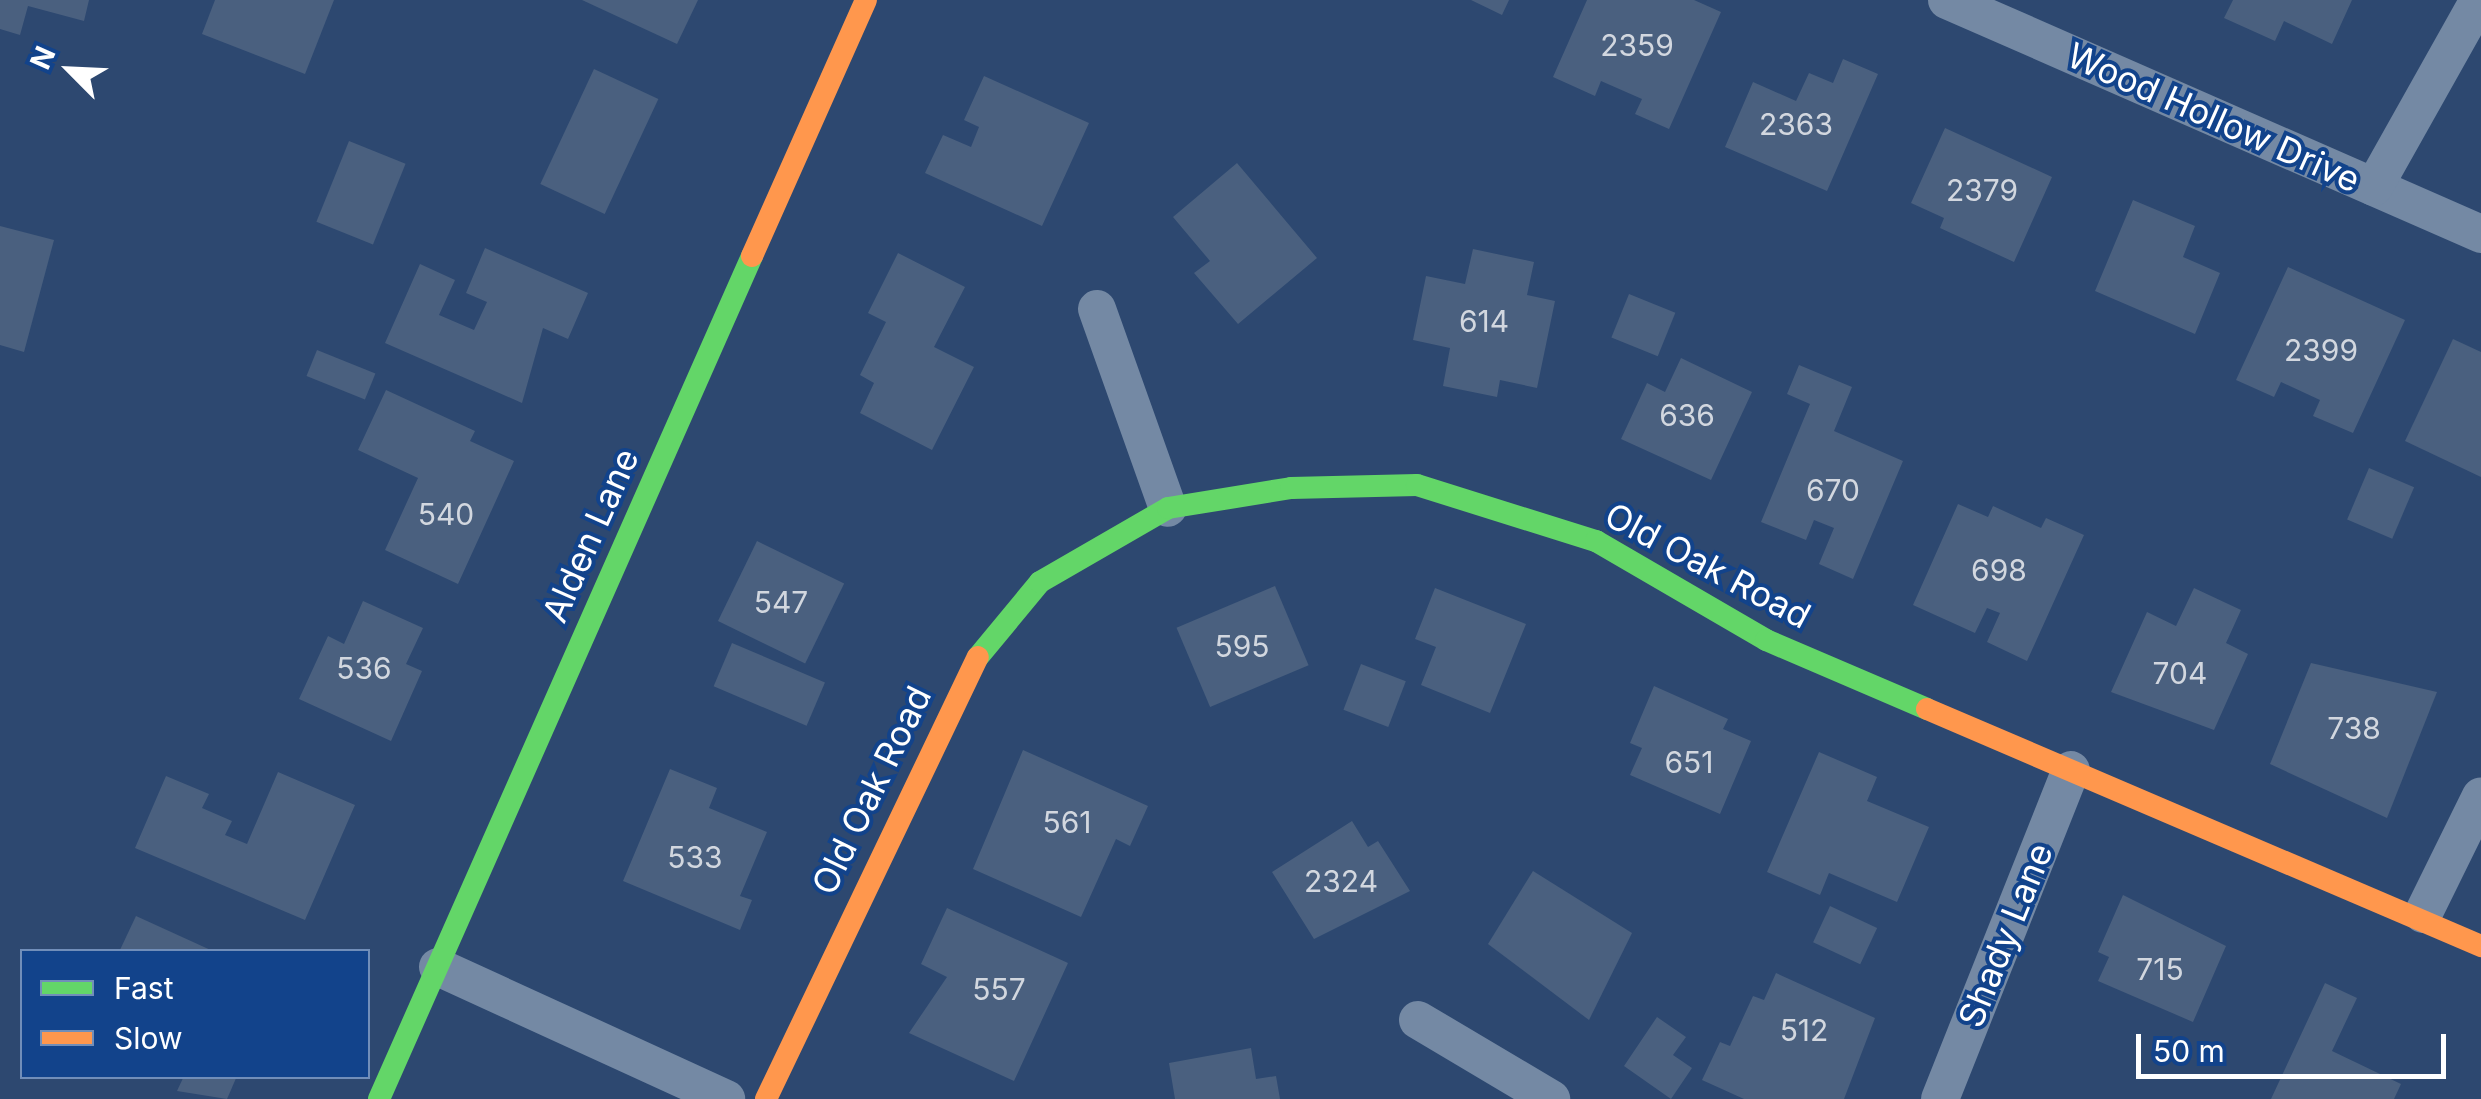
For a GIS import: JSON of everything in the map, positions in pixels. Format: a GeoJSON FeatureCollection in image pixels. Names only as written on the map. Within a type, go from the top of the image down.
{"type":"FeatureCollection","features":[{"type":"Feature","properties":{"kind":"street","name":"Alden Lane"},"geometry":{"type":"LineString","coordinates":[[379,1099],[866,0]]}},
{"type":"Feature","properties":{"kind":"street","name":"Wood Hollow Drive"},"geometry":{"type":"LineString","coordinates":[[1946,0],[2481,234]]}},
{"type":"Feature","properties":{"kind":"street"},"geometry":{"type":"LineString","coordinates":[[2374,187],[2480,0]]}},
{"type":"Feature","properties":{"kind":"street"},"geometry":{"type":"LineString","coordinates":[[1097,309],[1168,508]]}},
{"type":"Feature","properties":{"kind":"street","name":"Old Oak Road"},"geometry":{"type":"LineString","coordinates":[[766,1099],[972,664],[1040,582],[1168,508],[1290,488],[1417,485],[1596,541],[1766,640],[2423,914],[2481,946]]}},
{"type":"Feature","properties":{"kind":"street","name":"Shady Lane"},"geometry":{"type":"LineString","coordinates":[[1940,1099],[2071,770]]}},
{"type":"Feature","properties":{"kind":"street"},"geometry":{"type":"LineString","coordinates":[[2423,914],[2481,796]]}},
{"type":"Feature","properties":{"kind":"street"},"geometry":{"type":"LineString","coordinates":[[438,966],[726,1099]]}},
{"type":"Feature","properties":{"kind":"street"},"geometry":{"type":"LineString","coordinates":[[1418,1020],[1550,1099]]}},
{"type":"Feature","properties":{"kind":"building"},"geometry":{"type":"Polygon","coordinates":[[[0,0],[89,0],[84,21],[28,6],[20,35],[0,29],[0,0]]]}},
{"type":"Feature","properties":{"kind":"building"},"geometry":{"type":"Polygon","coordinates":[[[215,0],[334,0],[305,74],[202,34],[215,0]]]}},
{"type":"Feature","properties":{"kind":"building"},"geometry":{"type":"Polygon","coordinates":[[[582,0],[698,0],[677,44],[582,0]]]}},
{"type":"Feature","properties":{"kind":"building"},"geometry":{"type":"Polygon","coordinates":[[[1471,0],[1509,0],[1502,15],[1471,0]]]}},
{"type":"Feature","properties":{"kind":"building"},"geometry":{"type":"Polygon","coordinates":[[[1587,0],[1694,0],[1721,12],[1669,129],[1635,114],[1642,99],[1601,81],[1595,96],[1553,77],[1587,0]]]}},
{"type":"Feature","properties":{"kind":"building"},"geometry":{"type":"Polygon","coordinates":[[[2233,0],[2352,0],[2332,44],[2284,21],[2275,41],[2224,18],[2233,0]]]}},
{"type":"Feature","properties":{"kind":"building"},"geometry":{"type":"Polygon","coordinates":[[[1843,59],[1878,74],[1827,191],[1725,147],[1753,82],[1796,101],[1809,73],[1833,83],[1843,59]]]}},
{"type":"Feature","properties":{"kind":"building"},"geometry":{"type":"Polygon","coordinates":[[[594,69],[658,99],[605,214],[540,184],[594,69]]]}},
{"type":"Feature","properties":{"kind":"building"},"geometry":{"type":"Polygon","coordinates":[[[984,76],[1089,123],[1042,226],[925,173],[943,135],[971,147],[979,127],[964,120],[984,76]]]}},
{"type":"Feature","properties":{"kind":"building"},"geometry":{"type":"Polygon","coordinates":[[[1945,128],[2052,177],[2014,262],[1940,228],[1944,218],[1911,203],[1945,128]]]}},
{"type":"Feature","properties":{"kind":"building"},"geometry":{"type":"Polygon","coordinates":[[[349,141],[406,164],[373,245],[316,222],[349,141]]]}},
{"type":"Feature","properties":{"kind":"building"},"geometry":{"type":"Polygon","coordinates":[[[1237,163],[1317,258],[1238,324],[1194,273],[1210,261],[1173,217],[1237,163]]]}},
{"type":"Feature","properties":{"kind":"building"},"geometry":{"type":"Polygon","coordinates":[[[2133,200],[2195,226],[2183,257],[2220,273],[2195,334],[2095,291],[2133,200]]]}},
{"type":"Feature","properties":{"kind":"building"},"geometry":{"type":"Polygon","coordinates":[[[0,226],[54,240],[24,352],[0,345],[0,226]]]}},
{"type":"Feature","properties":{"kind":"building"},"geometry":{"type":"Polygon","coordinates":[[[485,248],[588,293],[568,339],[543,328],[522,403],[385,343],[420,264],[455,280],[439,315],[474,330],[487,302],[466,293],[485,248]]]}},
{"type":"Feature","properties":{"kind":"building"},"geometry":{"type":"Polygon","coordinates":[[[1473,249],[1534,262],[1527,295],[1555,301],[1537,388],[1500,380],[1497,397],[1443,386],[1450,348],[1413,340],[1426,276],[1465,284],[1473,249]]]}},
{"type":"Feature","properties":{"kind":"building"},"geometry":{"type":"Polygon","coordinates":[[[898,253],[965,287],[934,347],[974,367],[932,450],[860,413],[874,383],[860,375],[886,322],[868,313],[898,253]]]}},
{"type":"Feature","properties":{"kind":"building"},"geometry":{"type":"Polygon","coordinates":[[[2288,267],[2405,320],[2353,433],[2313,416],[2320,400],[2281,382],[2274,397],[2236,380],[2288,267]]]}},
{"type":"Feature","properties":{"kind":"building"},"geometry":{"type":"Polygon","coordinates":[[[1629,294],[1675,313],[1658,356],[1611,338],[1629,294]]]}},
{"type":"Feature","properties":{"kind":"building"},"geometry":{"type":"Polygon","coordinates":[[[2453,339],[2481,352],[2481,477],[2405,441],[2453,339]]]}},
{"type":"Feature","properties":{"kind":"building"},"geometry":{"type":"Polygon","coordinates":[[[317,350],[375,374],[365,400],[307,376],[317,350]]]}},
{"type":"Feature","properties":{"kind":"building"},"geometry":{"type":"Polygon","coordinates":[[[1681,358],[1752,392],[1711,480],[1621,439],[1647,383],[1665,392],[1681,358]]]}},
{"type":"Feature","properties":{"kind":"building"},"geometry":{"type":"Polygon","coordinates":[[[1799,365],[1852,387],[1834,431],[1903,461],[1853,579],[1819,564],[1834,528],[1814,520],[1806,540],[1761,522],[1810,404],[1787,394],[1799,365]]]}},
{"type":"Feature","properties":{"kind":"building"},"geometry":{"type":"Polygon","coordinates":[[[386,390],[475,431],[470,441],[514,461],[458,584],[385,550],[418,478],[358,450],[386,390]]]}},
{"type":"Feature","properties":{"kind":"building"},"geometry":{"type":"Polygon","coordinates":[[[2369,468],[2414,487],[2392,539],[2347,520],[2369,468]]]}},
{"type":"Feature","properties":{"kind":"building"},"geometry":{"type":"Polygon","coordinates":[[[1958,504],[1988,517],[1993,506],[2041,528],[2046,518],[2084,535],[2027,661],[1987,642],[2000,613],[1987,608],[1975,633],[1913,605],[1958,504]]]}},
{"type":"Feature","properties":{"kind":"building"},"geometry":{"type":"Polygon","coordinates":[[[757,541],[844,584],[805,664],[718,621],[757,541]]]}},
{"type":"Feature","properties":{"kind":"building"},"geometry":{"type":"Polygon","coordinates":[[[1275,586],[1309,665],[1210,707],[1177,628],[1275,586]]]}},
{"type":"Feature","properties":{"kind":"building"},"geometry":{"type":"Polygon","coordinates":[[[1435,588],[1526,624],[1490,713],[1421,685],[1436,647],[1415,639],[1435,588]]]}},
{"type":"Feature","properties":{"kind":"building"},"geometry":{"type":"Polygon","coordinates":[[[2194,588],[2241,610],[2226,643],[2248,654],[2214,730],[2111,692],[2147,612],[2176,626],[2194,588]]]}},
{"type":"Feature","properties":{"kind":"building"},"geometry":{"type":"Polygon","coordinates":[[[363,601],[423,628],[406,664],[422,671],[391,741],[299,699],[328,636],[344,644],[363,601]]]}},
{"type":"Feature","properties":{"kind":"building"},"geometry":{"type":"Polygon","coordinates":[[[732,643],[825,682],[807,726],[714,686],[732,643]]]}},
{"type":"Feature","properties":{"kind":"building"},"geometry":{"type":"Polygon","coordinates":[[[2311,663],[2437,692],[2387,818],[2270,764],[2311,663]]]}},
{"type":"Feature","properties":{"kind":"building"},"geometry":{"type":"Polygon","coordinates":[[[1361,664],[1406,681],[1388,727],[1343,710],[1361,664]]]}},
{"type":"Feature","properties":{"kind":"building"},"geometry":{"type":"Polygon","coordinates":[[[1654,686],[1728,719],[1723,729],[1751,741],[1720,814],[1630,775],[1642,748],[1630,743],[1654,686]]]}},
{"type":"Feature","properties":{"kind":"building"},"geometry":{"type":"Polygon","coordinates":[[[1023,750],[1148,806],[1130,846],[1116,839],[1081,917],[973,869],[1023,750]]]}},
{"type":"Feature","properties":{"kind":"building"},"geometry":{"type":"Polygon","coordinates":[[[1819,752],[1877,777],[1867,801],[1929,827],[1897,902],[1829,873],[1820,895],[1767,872],[1819,752]]]}},
{"type":"Feature","properties":{"kind":"building"},"geometry":{"type":"Polygon","coordinates":[[[670,769],[717,788],[709,808],[767,832],[740,896],[752,900],[740,930],[623,881],[670,769]]]}},
{"type":"Feature","properties":{"kind":"building"},"geometry":{"type":"Polygon","coordinates":[[[278,772],[355,805],[305,920],[135,848],[166,776],[209,794],[202,808],[232,821],[225,835],[247,844],[278,772]]]}},
{"type":"Feature","properties":{"kind":"building"},"geometry":{"type":"Polygon","coordinates":[[[1352,821],[1368,847],[1378,841],[1410,891],[1314,939],[1272,872],[1352,821]]]}},
{"type":"Feature","properties":{"kind":"building"},"geometry":{"type":"Polygon","coordinates":[[[1533,871],[1632,933],[1589,1020],[1488,944],[1533,871]]]}},
{"type":"Feature","properties":{"kind":"building"},"geometry":{"type":"Polygon","coordinates":[[[2123,895],[2226,946],[2193,1022],[2098,981],[2109,957],[2098,952],[2123,895]]]}},
{"type":"Feature","properties":{"kind":"building"},"geometry":{"type":"Polygon","coordinates":[[[1830,906],[1877,928],[1860,964],[1813,942],[1830,906]]]}},
{"type":"Feature","properties":{"kind":"building"},"geometry":{"type":"Polygon","coordinates":[[[947,908],[1068,963],[1014,1081],[909,1033],[947,977],[921,964],[947,908]]]}},
{"type":"Feature","properties":{"kind":"building"},"geometry":{"type":"Polygon","coordinates":[[[136,916],[208,949],[120,949],[136,916]]]}},
{"type":"Feature","properties":{"kind":"building"},"geometry":{"type":"Polygon","coordinates":[[[1776,973],[1875,1018],[1844,1099],[1744,1099],[1702,1080],[1720,1042],[1730,1046],[1753,996],[1764,1000],[1776,973]]]}},
{"type":"Feature","properties":{"kind":"building"},"geometry":{"type":"Polygon","coordinates":[[[2325,983],[2357,998],[2332,1051],[2401,1084],[2394,1099],[2271,1099],[2325,983]]]}},
{"type":"Feature","properties":{"kind":"building"},"geometry":{"type":"Polygon","coordinates":[[[1657,1017],[1686,1037],[1673,1055],[1692,1068],[1671,1099],[1624,1066],[1657,1017]]]}},
{"type":"Feature","properties":{"kind":"building"},"geometry":{"type":"Polygon","coordinates":[[[1251,1048],[1256,1079],[1276,1076],[1280,1099],[1175,1099],[1169,1063],[1251,1048]]]}},
{"type":"Feature","properties":{"kind":"building"},"geometry":{"type":"Polygon","coordinates":[[[183,1079],[236,1079],[227,1099],[177,1091],[183,1079]]]}},
{"type":"Feature","properties":{"kind":"traffic: fast"},"geometry":{"type":"LineString","coordinates":[[379,1099],[752,256]]}},
{"type":"Feature","properties":{"kind":"traffic: fast"},"geometry":{"type":"LineString","coordinates":[[978,657],[1040,582],[1168,508],[1291,488],[1417,485],[1596,541],[1766,640],[1927,709]]}},
{"type":"Feature","properties":{"kind":"traffic: slow"},"geometry":{"type":"LineString","coordinates":[[752,256],[866,0]]}},
{"type":"Feature","properties":{"kind":"traffic: slow"},"geometry":{"type":"LineString","coordinates":[[766,1099],[978,657]]}},
{"type":"Feature","properties":{"kind":"traffic: slow"},"geometry":{"type":"LineString","coordinates":[[1927,709],[2481,946]]}}]}
